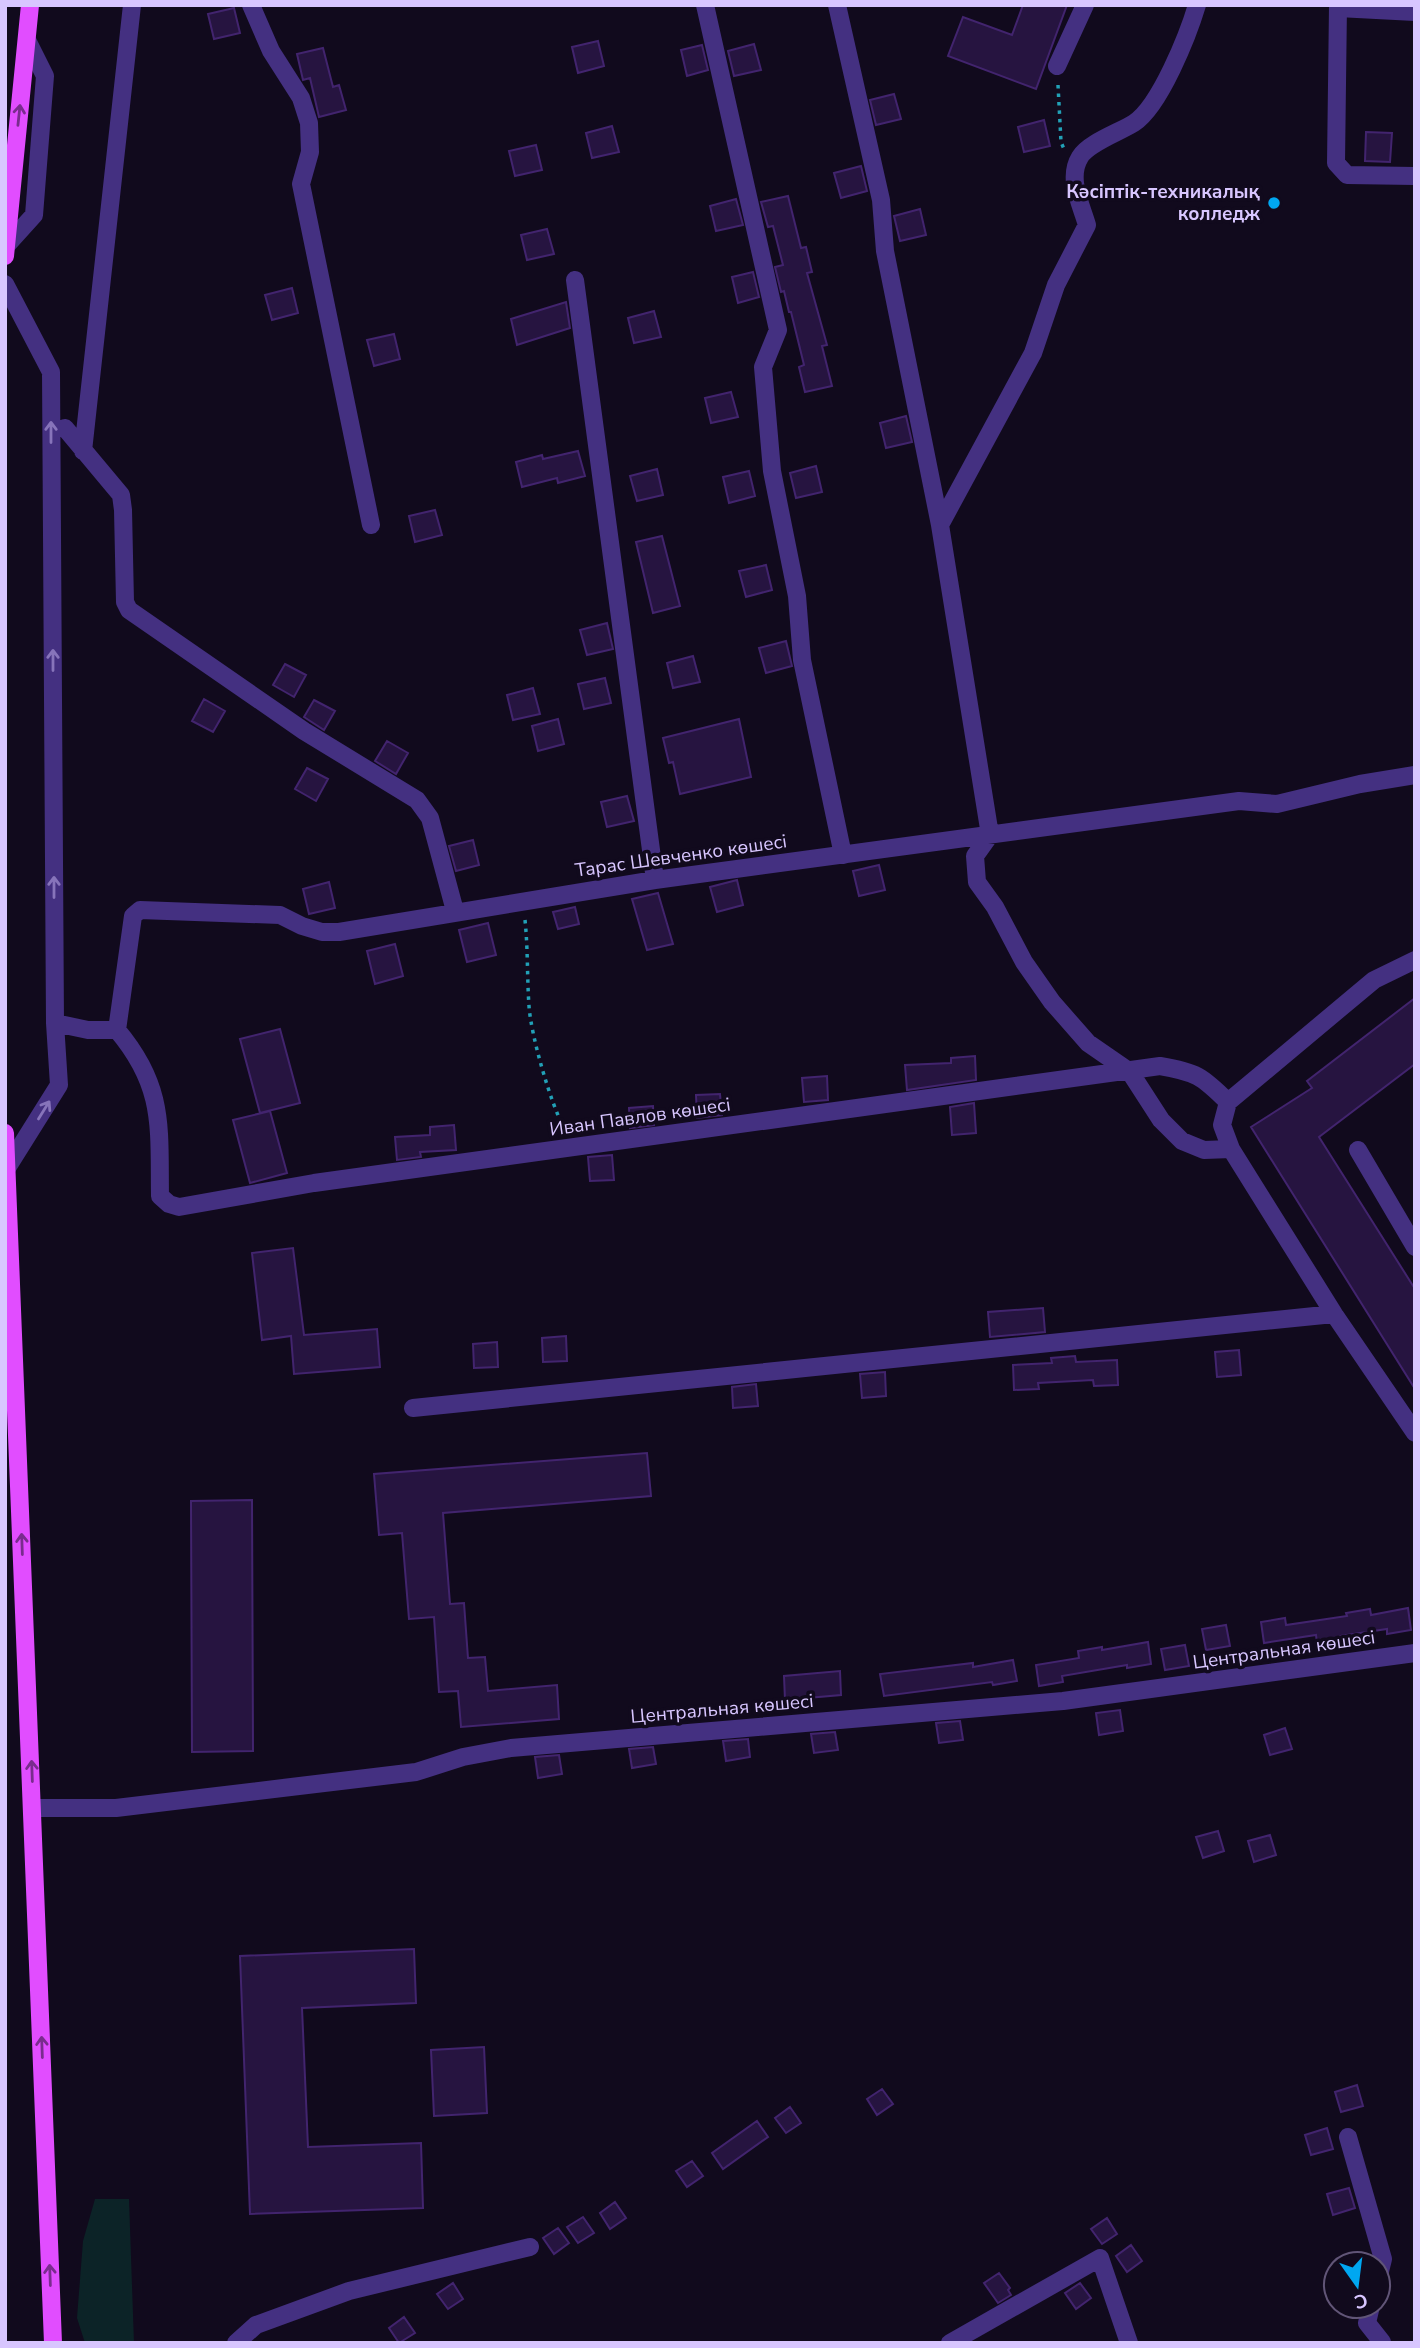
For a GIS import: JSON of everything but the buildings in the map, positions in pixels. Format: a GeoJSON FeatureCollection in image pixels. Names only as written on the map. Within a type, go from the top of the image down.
{"type":"FeatureCollection","features":[{"type":"Feature","properties":{"kind":"main road"},"geometry":{"type":"LineString","coordinates":[[5,256],[30,5]]}},
{"type":"Feature","properties":{"kind":"main road"},"geometry":{"type":"LineString","coordinates":[[5,1133],[53,2343]]}},
{"type":"Feature","properties":{"kind":"street"},"geometry":{"type":"LineString","coordinates":[[83,451],[132,5]]}},
{"type":"Feature","properties":{"kind":"street"},"geometry":{"type":"LineString","coordinates":[[251,5],[271,51],[301,98],[309,123],[310,152],[301,184],[371,525]]}},
{"type":"Feature","properties":{"kind":"street"},"geometry":{"type":"LineString","coordinates":[[705,5],[778,330],[763,367],[772,471],[797,596],[802,660],[843,855]]}},
{"type":"Feature","properties":{"kind":"street"},"geometry":{"type":"LineString","coordinates":[[837,5],[881,200],[885,251],[940,525],[990,835],[975,856],[977,881],[995,907],[1024,962],[1052,1002],[1088,1043],[1130,1072],[1161,1120],[1182,1141],[1204,1150],[1231,1149]]}},
{"type":"Feature","properties":{"kind":"street"},"geometry":{"type":"LineString","coordinates":[[1057,66],[1085,5]]}},
{"type":"Feature","properties":{"kind":"street"},"geometry":{"type":"LineString","coordinates":[[940,525],[1033,353],[1056,285],[1087,225],[1075,188],[1074,170],[1080,155],[1137,122],[1161,92],[1197,5]]}},
{"type":"Feature","properties":{"kind":"street"},"geometry":{"type":"LineString","coordinates":[[1415,12],[1338,6],[1336,163],[1347,175],[1415,176]]}},
{"type":"Feature","properties":{"kind":"street"},"geometry":{"type":"LineString","coordinates":[[6,246],[34,215],[45,76],[27,40]]}},
{"type":"Feature","properties":{"kind":"street"},"geometry":{"type":"LineString","coordinates":[[575,280],[655,880]]}},
{"type":"Feature","properties":{"kind":"street"},"geometry":{"type":"LineString","coordinates":[[5,284],[51,372],[55,1023],[60,1085],[7,1167]]}},
{"type":"Feature","properties":{"kind":"street"},"geometry":{"type":"LineString","coordinates":[[65,428],[121,495],[125,602],[129,610],[304,731],[417,800],[430,818],[455,911]]}},
{"type":"Feature","properties":{"kind":"street","name":"Тарас Шевченко көшесі"},"geometry":{"type":"LineString","coordinates":[[117,1030],[133,916],[140,911],[280,915],[322,932],[339,932],[655,880],[1239,801],[1277,804],[1360,784],[1415,775]]}},
{"type":"Feature","properties":{"kind":"street"},"geometry":{"type":"LineString","coordinates":[[1415,960],[1374,979],[1228,1102],[1222,1125],[1231,1149],[1334,1314],[1415,1433]]}},
{"type":"Feature","properties":{"kind":"street"},"geometry":{"type":"LineString","coordinates":[[55,1023],[88,1030],[117,1030]]}},
{"type":"Feature","properties":{"kind":"street","name":"Иван Павлов көшесі"},"geometry":{"type":"LineString","coordinates":[[117,1030],[135,1052],[148,1077],[154,1097],[159,1118],[160,1196],[169,1204],[179,1207],[314,1183],[1160,1066],[1191,1071],[1211,1085],[1228,1102]]}},
{"type":"Feature","properties":{"kind":"street"},"geometry":{"type":"LineString","coordinates":[[1358,1150],[1415,1247]]}},
{"type":"Feature","properties":{"kind":"street"},"geometry":{"type":"LineString","coordinates":[[413,1408],[1334,1314]]}},
{"type":"Feature","properties":{"kind":"street","name":"Центральная көшесі"},"geometry":{"type":"LineString","coordinates":[[33,1808],[116,1808],[416,1772],[463,1757],[511,1748],[1063,1702],[1415,1653]]}},
{"type":"Feature","properties":{"kind":"street"},"geometry":{"type":"LineString","coordinates":[[1348,2137],[1380,2250]]}},
{"type":"Feature","properties":{"kind":"street"},"geometry":{"type":"LineString","coordinates":[[236,2343],[256,2325],[349,2291],[530,2248]]}},
{"type":"Feature","properties":{"kind":"street"},"geometry":{"type":"LineString","coordinates":[[950,2343],[1100,2258],[1129,2343]]}},
{"type":"Feature","properties":{"kind":"street"},"geometry":{"type":"LineString","coordinates":[[1368,2320],[1367,2323],[1384,2342]]}},
{"type":"Feature","properties":{"kind":"street"},"geometry":{"type":"LineString","coordinates":[[1362,2343],[1384,2342]]}},
{"type":"Feature","properties":{"kind":"path"},"geometry":{"type":"LineString","coordinates":[[1057,66],[1061,142],[1074,170]]}},
{"type":"Feature","properties":{"kind":"path"},"geometry":{"type":"LineString","coordinates":[[522,901],[528,944],[529,1009],[541,1062],[559,1120],[575,1147]]}},
{"type":"Feature","properties":{"kind":"green space"},"geometry":{"type":"Polygon","coordinates":[[[95,2199],[129,2199],[134,2343],[85,2343],[77,2318],[83,2241],[95,2199]]]}},
{"type":"Feature","properties":{"kind":"place","name":"Кәсіптік-техникалық колледж"},"geometry":{"type":"Point","coordinates":[1274,203]}}]}
